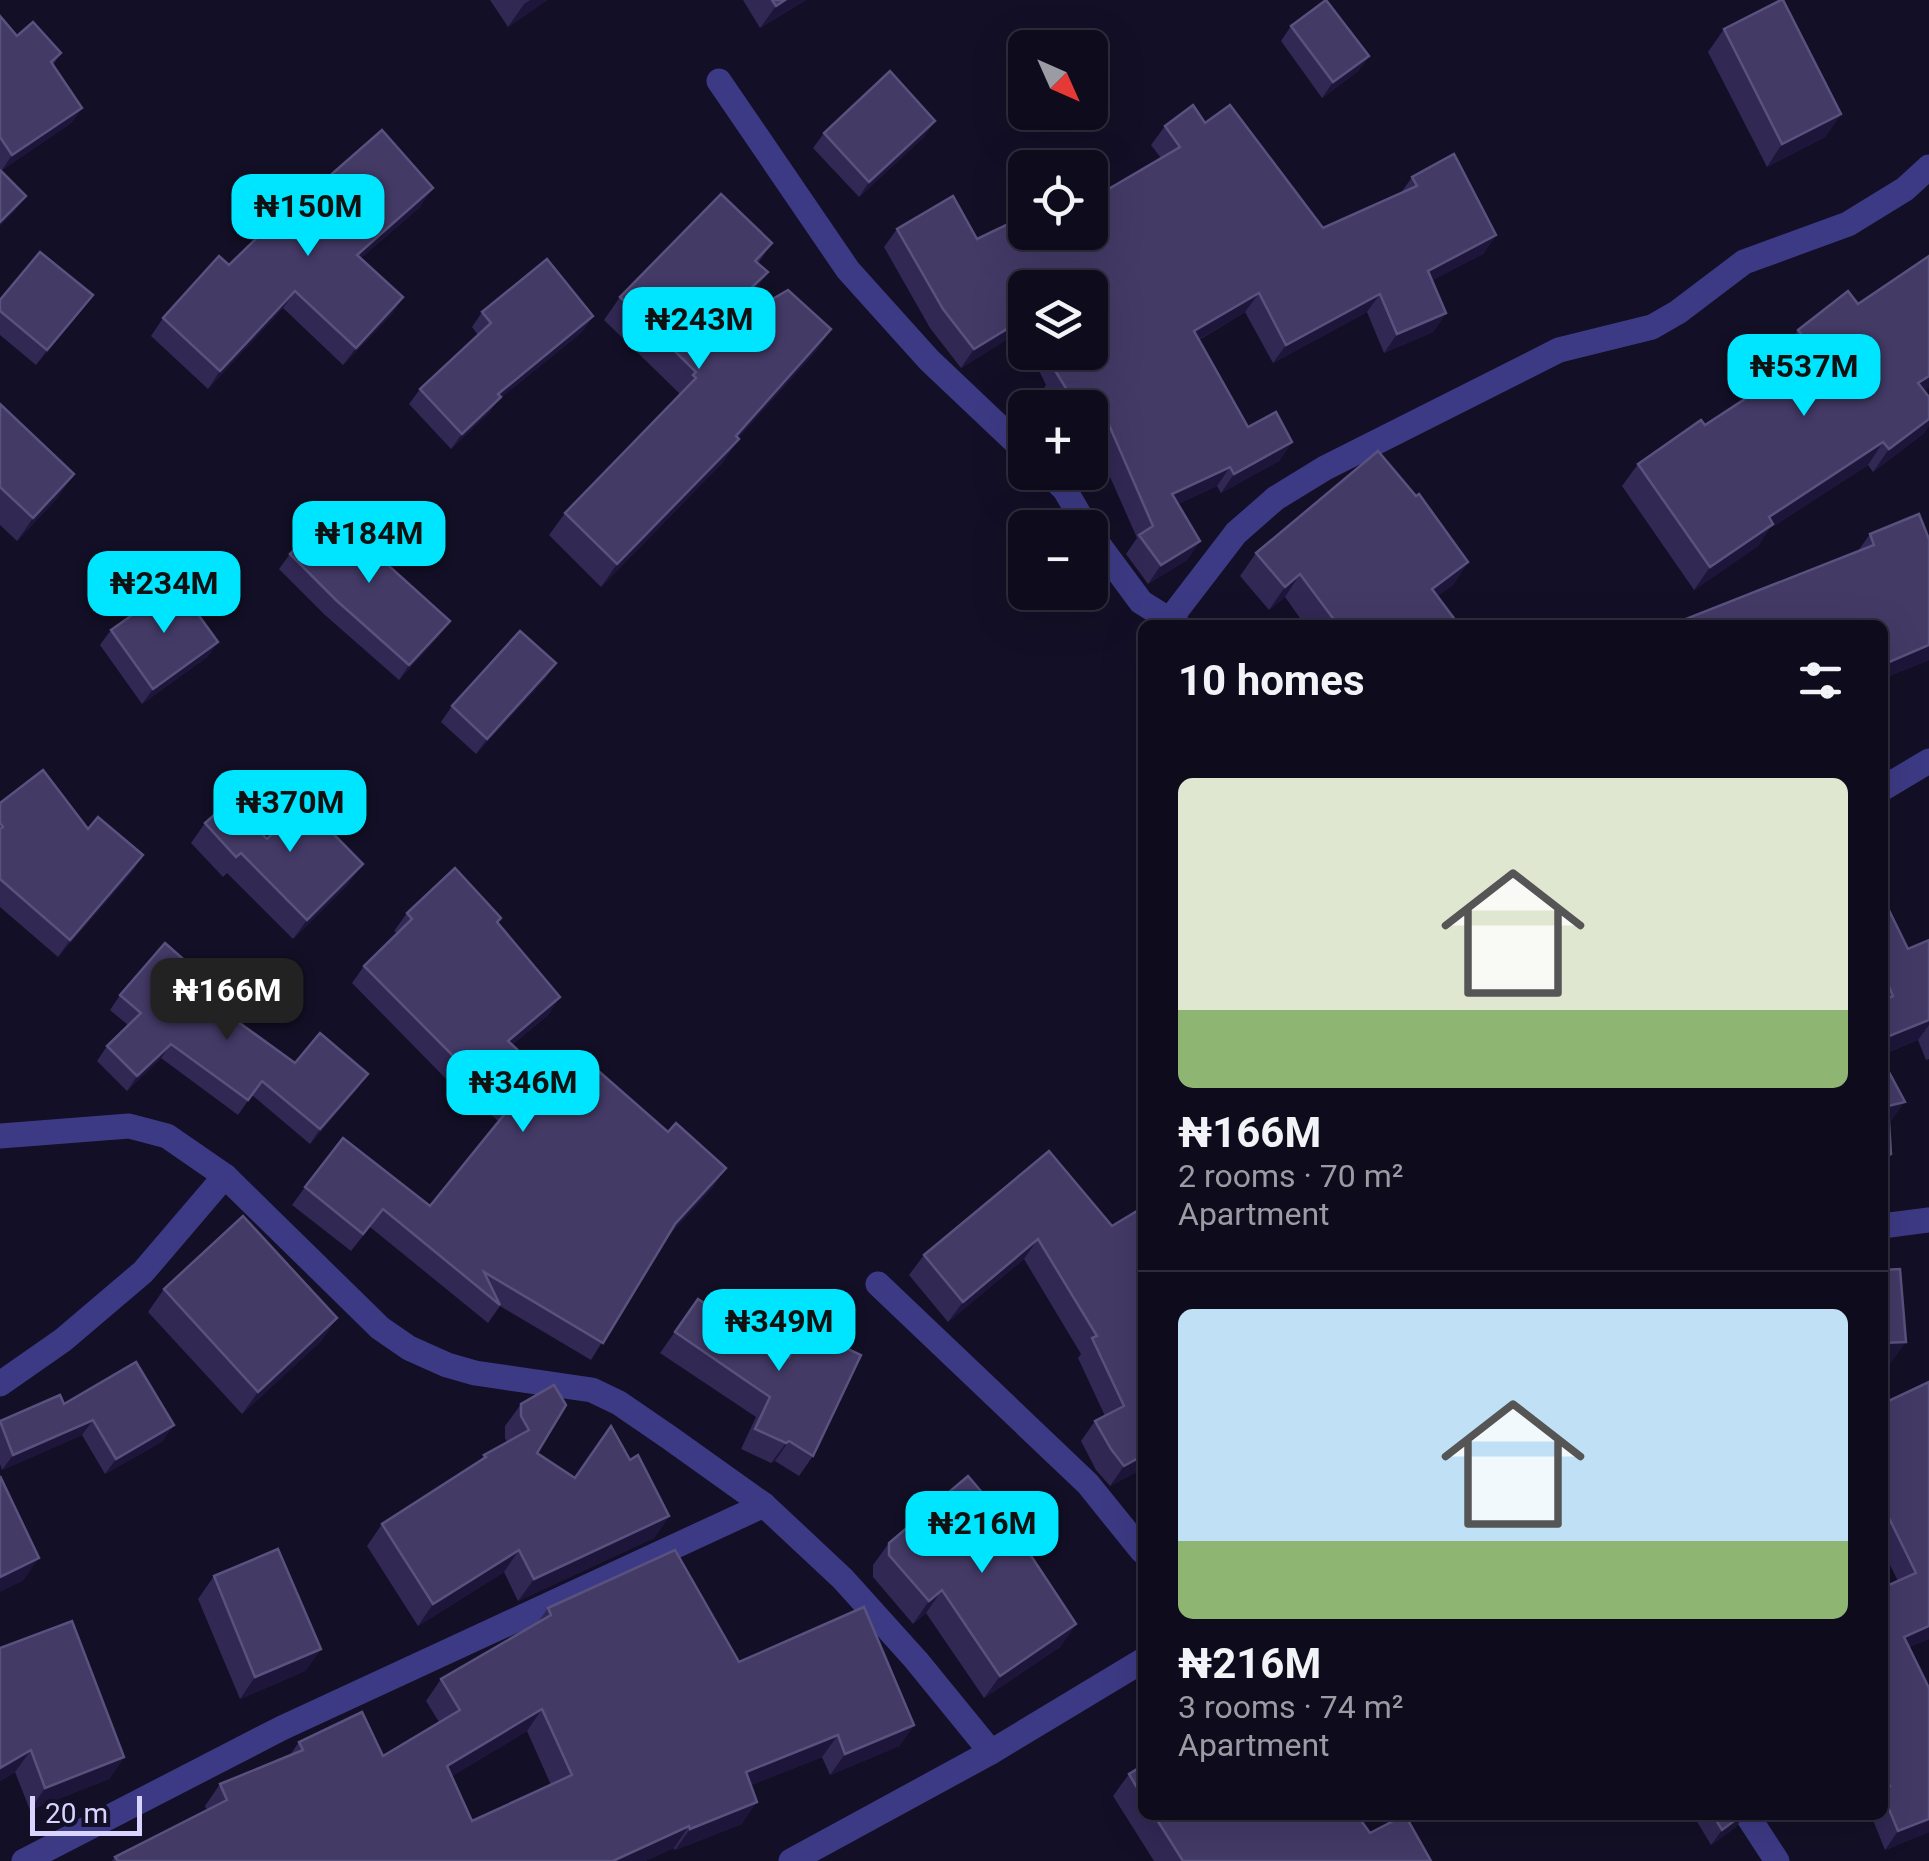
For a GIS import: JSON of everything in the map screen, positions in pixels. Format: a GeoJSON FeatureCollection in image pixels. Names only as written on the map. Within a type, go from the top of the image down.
{"type":"FeatureCollection","features":[{"type":"Feature","properties":{"kind":"street"},"geometry":{"type":"LineString","coordinates":[[719,81],[848,270],[929,360],[1008,436]]}},
{"type":"Feature","properties":{"kind":"street"},"geometry":{"type":"LineString","coordinates":[[1175,620],[1236,533],[1276,498],[1325,468],[1559,350],[1652,327],[1744,262],[1848,224],[1929,168]]}},
{"type":"Feature","properties":{"kind":"street"},"geometry":{"type":"LineString","coordinates":[[1108,557],[1141,602],[1171,620]]}},
{"type":"Feature","properties":{"kind":"street"},"geometry":{"type":"LineString","coordinates":[[1888,786],[1929,762]]}},
{"type":"Feature","properties":{"kind":"street"},"geometry":{"type":"LineString","coordinates":[[0,1136],[129,1126],[167,1136],[225,1176],[380,1328],[409,1348],[446,1365],[592,1390],[619,1403],[764,1506],[844,1579],[991,1752]]}},
{"type":"Feature","properties":{"kind":"street"},"geometry":{"type":"LineString","coordinates":[[0,1384],[63,1340],[143,1272],[225,1176]]}},
{"type":"Feature","properties":{"kind":"street"},"geometry":{"type":"LineString","coordinates":[[1888,1225],[1929,1220]]}},
{"type":"Feature","properties":{"kind":"street"},"geometry":{"type":"LineString","coordinates":[[878,1284],[1088,1484],[1138,1546]]}},
{"type":"Feature","properties":{"kind":"street"},"geometry":{"type":"LineString","coordinates":[[24,1861],[282,1728],[764,1506]]}},
{"type":"Feature","properties":{"kind":"street"},"geometry":{"type":"LineString","coordinates":[[790,1861],[991,1752],[1138,1663]]}},
{"type":"Feature","properties":{"kind":"street"},"geometry":{"type":"LineString","coordinates":[[1750,1820],[1778,1861]]}},
{"type":"Feature","properties":{"kind":"building"},"geometry":{"type":"Polygon","coordinates":[[[1326,0],[1369,56],[1333,82],[1291,26],[1326,0]]]}},
{"type":"Feature","properties":{"kind":"building"},"geometry":{"type":"Polygon","coordinates":[[[1781,0],[1841,114],[1782,144],[1724,29],[1781,0]]]}},
{"type":"Feature","properties":{"kind":"building"},"geometry":{"type":"Polygon","coordinates":[[[0,16],[17,36],[33,22],[61,53],[51,62],[82,108],[12,155],[0,137],[0,16]]]}},
{"type":"Feature","properties":{"kind":"building"},"geometry":{"type":"Polygon","coordinates":[[[890,71],[935,121],[869,182],[824,133],[890,71]]]}},
{"type":"Feature","properties":{"kind":"building"},"geometry":{"type":"Polygon","coordinates":[[[1193,105],[1205,123],[1230,105],[1323,228],[1417,186],[1412,177],[1454,154],[1496,235],[1428,271],[1446,313],[1397,334],[1380,294],[1286,345],[1259,293],[1194,331],[1248,427],[1276,412],[1292,442],[1234,474],[1230,467],[1172,494],[1200,541],[1161,565],[1139,535],[1153,526],[1108,423],[1108,390],[1067,390],[1056,372],[1108,370],[1108,270],[1008,270],[1008,328],[974,349],[943,309],[897,229],[953,196],[977,239],[1008,224],[1008,250],[1108,250],[1108,189],[1180,147],[1165,126],[1193,105]]]}},
{"type":"Feature","properties":{"kind":"building"},"geometry":{"type":"Polygon","coordinates":[[[382,130],[433,188],[357,255],[403,297],[356,348],[295,291],[220,371],[163,318],[219,256],[229,265],[298,198],[301,201],[382,130]]]}},
{"type":"Feature","properties":{"kind":"building"},"geometry":{"type":"Polygon","coordinates":[[[0,170],[26,196],[0,222],[0,170]]]}},
{"type":"Feature","properties":{"kind":"building"},"geometry":{"type":"Polygon","coordinates":[[[721,194],[772,243],[755,261],[768,272],[730,308],[738,319],[788,290],[831,329],[736,436],[739,439],[617,564],[565,513],[696,378],[696,372],[620,297],[721,194]]]}},
{"type":"Feature","properties":{"kind":"building"},"geometry":{"type":"Polygon","coordinates":[[[40,252],[93,295],[47,350],[0,311],[0,300],[40,252]]]}},
{"type":"Feature","properties":{"kind":"building"},"geometry":{"type":"Polygon","coordinates":[[[1929,256],[1929,376],[1918,383],[1929,397],[1929,419],[1889,449],[1883,442],[1769,517],[1773,524],[1710,567],[1638,464],[1701,420],[1705,425],[1815,353],[1798,330],[1848,291],[1858,304],[1929,256]]]}},
{"type":"Feature","properties":{"kind":"building"},"geometry":{"type":"Polygon","coordinates":[[[547,259],[593,316],[498,394],[501,397],[462,434],[420,389],[491,323],[482,312],[547,259]]]}},
{"type":"Feature","properties":{"kind":"building"},"geometry":{"type":"Polygon","coordinates":[[[0,404],[74,474],[33,518],[0,487],[0,404]]]}},
{"type":"Feature","properties":{"kind":"building"},"geometry":{"type":"Polygon","coordinates":[[[1378,451],[1416,496],[1419,494],[1468,562],[1432,589],[1455,620],[1334,620],[1300,574],[1285,587],[1256,553],[1378,451]]]}},
{"type":"Feature","properties":{"kind":"building"},"geometry":{"type":"Polygon","coordinates":[[[337,506],[383,553],[379,557],[450,621],[409,665],[290,554],[337,506]]]}},
{"type":"Feature","properties":{"kind":"building"},"geometry":{"type":"Polygon","coordinates":[[[1919,514],[1929,539],[1929,645],[1888,662],[1888,620],[1683,620],[1874,545],[1870,534],[1919,514]]]}},
{"type":"Feature","properties":{"kind":"building"},"geometry":{"type":"Polygon","coordinates":[[[176,584],[218,642],[153,689],[111,630],[176,584]]]}},
{"type":"Feature","properties":{"kind":"building"},"geometry":{"type":"Polygon","coordinates":[[[520,631],[556,663],[487,739],[452,706],[520,631]]]}},
{"type":"Feature","properties":{"kind":"building"},"geometry":{"type":"Polygon","coordinates":[[[43,770],[88,829],[98,817],[143,855],[70,940],[0,879],[0,803],[43,770]]]}},
{"type":"Feature","properties":{"kind":"building"},"geometry":{"type":"Polygon","coordinates":[[[231,800],[267,839],[303,803],[363,864],[307,920],[241,853],[236,857],[205,823],[231,800]]]}},
{"type":"Feature","properties":{"kind":"building"},"geometry":{"type":"Polygon","coordinates":[[[455,868],[501,918],[497,922],[560,997],[508,1041],[568,1097],[594,1067],[668,1132],[676,1123],[726,1168],[675,1224],[603,1343],[484,1272],[500,1305],[383,1209],[363,1234],[305,1187],[343,1138],[430,1206],[512,1105],[470,1066],[466,1069],[364,966],[412,919],[407,913],[455,868]]]}},
{"type":"Feature","properties":{"kind":"building"},"geometry":{"type":"Polygon","coordinates":[[[1888,908],[1908,949],[1929,940],[1929,1020],[1888,1037],[1888,998],[1893,996],[1888,984],[1888,908]]]}},
{"type":"Feature","properties":{"kind":"building"},"geometry":{"type":"Polygon","coordinates":[[[165,943],[208,981],[198,993],[295,1063],[320,1033],[368,1074],[320,1129],[262,1081],[248,1100],[171,1044],[137,1076],[107,1046],[141,1013],[120,995],[165,943]]]}},
{"type":"Feature","properties":{"kind":"building"},"geometry":{"type":"Polygon","coordinates":[[[1888,1070],[1905,1102],[1888,1106],[1888,1070]]]}},
{"type":"Feature","properties":{"kind":"building"},"geometry":{"type":"Polygon","coordinates":[[[1888,1106],[1891,1154],[1888,1156],[1888,1106]]]}},
{"type":"Feature","properties":{"kind":"building"},"geometry":{"type":"Polygon","coordinates":[[[1049,1151],[1112,1226],[1138,1210],[1138,1458],[1124,1466],[1095,1421],[1124,1406],[1092,1338],[1097,1336],[1038,1239],[963,1302],[924,1255],[1049,1151]]]}},
{"type":"Feature","properties":{"kind":"building"},"geometry":{"type":"Polygon","coordinates":[[[243,1216],[337,1318],[258,1392],[164,1289],[243,1216]]]}},
{"type":"Feature","properties":{"kind":"building"},"geometry":{"type":"Polygon","coordinates":[[[1900,1269],[1906,1342],[1888,1343],[1888,1270],[1900,1269]]]}},
{"type":"Feature","properties":{"kind":"building"},"geometry":{"type":"Polygon","coordinates":[[[698,1299],[789,1358],[803,1328],[861,1355],[813,1456],[789,1441],[755,1429],[770,1397],[675,1332],[698,1299]]]}},
{"type":"Feature","properties":{"kind":"building"},"geometry":{"type":"Polygon","coordinates":[[[136,1362],[174,1425],[116,1459],[93,1420],[13,1455],[0,1421],[60,1395],[64,1404],[136,1362]]]}},
{"type":"Feature","properties":{"kind":"building"},"geometry":{"type":"Polygon","coordinates":[[[1929,1382],[1929,1626],[1904,1637],[1929,1688],[1929,1819],[1898,1831],[1888,1807],[1888,1585],[1916,1573],[1888,1516],[1888,1401],[1929,1382]]]}},
{"type":"Feature","properties":{"kind":"building"},"geometry":{"type":"Polygon","coordinates":[[[554,1385],[566,1405],[537,1453],[575,1478],[611,1426],[630,1460],[638,1455],[669,1516],[534,1579],[519,1550],[433,1604],[382,1524],[484,1455],[529,1430],[521,1416],[521,1404],[554,1385]]]}},
{"type":"Feature","properties":{"kind":"building"},"geometry":{"type":"Polygon","coordinates":[[[0,1476],[39,1558],[0,1577],[0,1476]]]}},
{"type":"Feature","properties":{"kind":"building"},"geometry":{"type":"Polygon","coordinates":[[[968,1476],[1014,1530],[1076,1624],[1000,1676],[942,1590],[929,1601],[889,1555],[889,1543],[968,1476]]]}},
{"type":"Feature","properties":{"kind":"building"},"geometry":{"type":"Polygon","coordinates":[[[278,1549],[321,1649],[255,1677],[214,1576],[278,1549]]]}},
{"type":"Feature","properties":{"kind":"building"},"geometry":{"type":"Polygon","coordinates":[[[675,1550],[739,1662],[864,1607],[914,1725],[845,1754],[838,1735],[746,1772],[757,1802],[690,1829],[689,1826],[613,1861],[118,1861],[115,1857],[227,1800],[220,1784],[303,1750],[299,1742],[362,1712],[383,1756],[460,1710],[441,1679],[551,1615],[548,1608],[675,1550]],[[542,1709],[447,1766],[472,1821],[572,1775],[542,1709]]]}},
{"type":"Feature","properties":{"kind":"building"},"geometry":{"type":"Polygon","coordinates":[[[72,1621],[124,1757],[45,1788],[31,1750],[0,1768],[0,1648],[72,1621]]]}},
{"type":"Feature","properties":{"kind":"building"},"geometry":{"type":"Polygon","coordinates":[[[1138,1768],[1138,1789],[1129,1774],[1138,1768]]]}},
{"type":"Feature","properties":{"kind":"building"},"geometry":{"type":"Polygon","coordinates":[[[1157,1820],[1361,1820],[1370,1833],[1395,1820],[1408,1820],[1431,1861],[1183,1861],[1157,1820]]]}},
{"type":"Feature","properties":{"kind":"building"},"geometry":{"type":"Polygon","coordinates":[[[1716,1820],[1735,1820],[1722,1830],[1716,1820]]]}}]}
